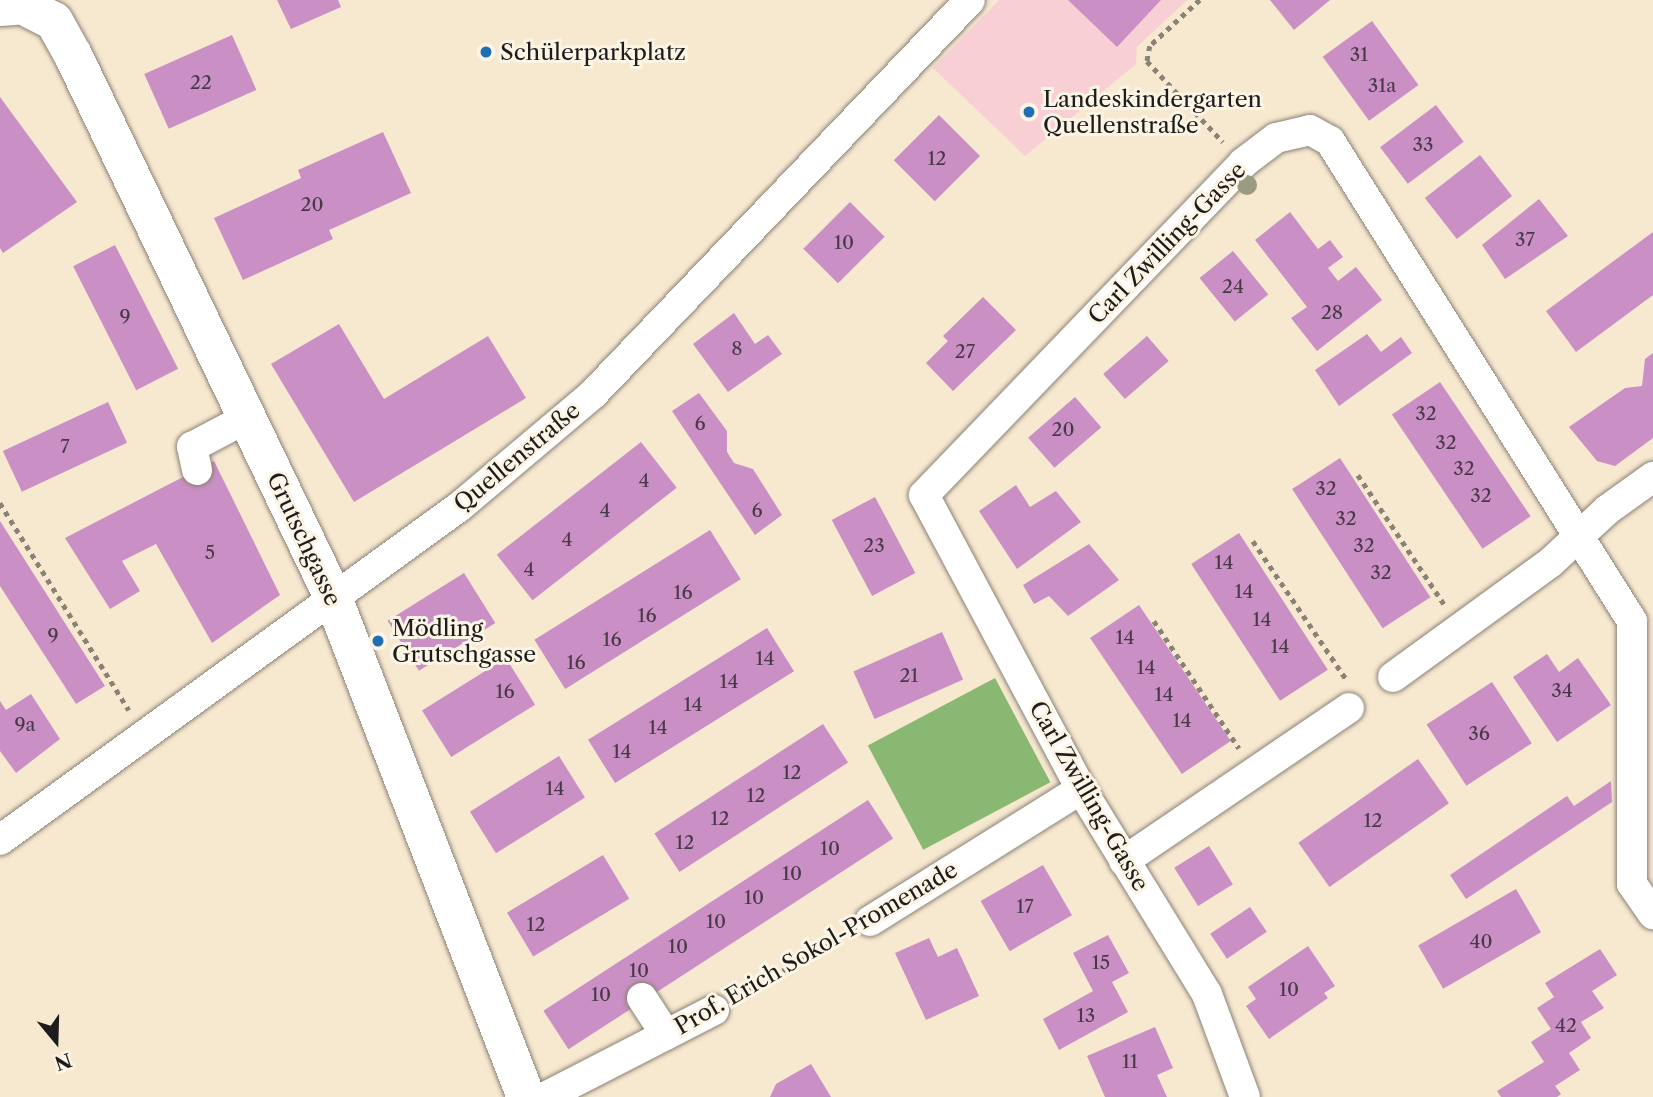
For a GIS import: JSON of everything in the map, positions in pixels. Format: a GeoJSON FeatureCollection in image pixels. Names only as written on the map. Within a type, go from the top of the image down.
{"type":"FeatureCollection","features":[{"type":"Feature","properties":{"kind":"main road","name":"Grutschgasse"},"geometry":{"type":"LineString","coordinates":[[38,8],[247,418],[332,596],[526,1097]]}},
{"type":"Feature","properties":{"kind":"street","name":"Quellenstraße"},"geometry":{"type":"LineString","coordinates":[[0,840],[332,596],[459,507],[593,394],[970,0]]}},
{"type":"Feature","properties":{"kind":"street","name":"Carl Zwilling-Gasse"},"geometry":{"type":"LineString","coordinates":[[1245,1097],[1207,995],[1081,789],[924,495],[1243,163],[1276,138],[1310,130],[1330,141],[1580,534],[1632,621],[1632,884],[1653,914]]}},
{"type":"Feature","properties":{"kind":"street"},"geometry":{"type":"LineString","coordinates":[[197,470],[192,447],[247,418]]}},
{"type":"Feature","properties":{"kind":"street"},"geometry":{"type":"LineString","coordinates":[[1392,677],[1550,563],[1580,534],[1653,477]]}},
{"type":"Feature","properties":{"kind":"street"},"geometry":{"type":"LineString","coordinates":[[1124,861],[1255,772],[1351,698]]}},
{"type":"Feature","properties":{"kind":"street","name":"Prof. Erich Sokol-Promenade"},"geometry":{"type":"LineString","coordinates":[[870,921],[1081,789]]}},
{"type":"Feature","properties":{"kind":"street"},"geometry":{"type":"LineString","coordinates":[[642,998],[666,1035]]}},
{"type":"Feature","properties":{"kind":"street","name":"Prof. Erich Sokol-Promenade"},"geometry":{"type":"LineString","coordinates":[[545,1097],[714,1010]]}},
{"type":"Feature","properties":{"kind":"path"},"geometry":{"type":"LineString","coordinates":[[1200,0],[1150,46],[1147,61],[1243,163]]}},
{"type":"Feature","properties":{"kind":"path"},"geometry":{"type":"LineString","coordinates":[[1358,475],[1461,628]]}},
{"type":"Feature","properties":{"kind":"path"},"geometry":{"type":"LineString","coordinates":[[0,503],[144,735]]}},
{"type":"Feature","properties":{"kind":"path"},"geometry":{"type":"LineString","coordinates":[[1253,541],[1351,698]]}},
{"type":"Feature","properties":{"kind":"path"},"geometry":{"type":"LineString","coordinates":[[1154,621],[1255,772]]}},
{"type":"Feature","properties":{"kind":"path","name":"Prof. Erich Sokol-Promenade"},"geometry":{"type":"LineString","coordinates":[[714,1010],[870,921]]}},
{"type":"Feature","properties":{"kind":"shaded area","name":"Landeskindergarten Quellenstraße"},"geometry":{"type":"Polygon","coordinates":[[[999,0],[1187,0],[1137,47],[1136,64],[1025,156],[933,68],[999,0]]]}},
{"type":"Feature","properties":{"kind":"green space"},"geometry":{"type":"Polygon","coordinates":[[[995,678],[1050,782],[923,850],[868,746],[995,678]]]}},
{"type":"Feature","properties":{"kind":"building"},"geometry":{"type":"Polygon","coordinates":[[[277,0],[338,0],[341,7],[291,29],[277,0]]]}},
{"type":"Feature","properties":{"kind":"building"},"geometry":{"type":"Polygon","coordinates":[[[1068,0],[1161,0],[1117,47],[1068,0]]]}},
{"type":"Feature","properties":{"kind":"building"},"geometry":{"type":"Polygon","coordinates":[[[1270,0],[1330,0],[1294,30],[1270,0]]]}},
{"type":"Feature","properties":{"kind":"building"},"geometry":{"type":"Polygon","coordinates":[[[1372,21],[1418,85],[1369,121],[1323,57],[1372,21]]]}},
{"type":"Feature","properties":{"kind":"building"},"geometry":{"type":"Polygon","coordinates":[[[232,35],[256,90],[169,129],[144,74],[232,35]]]}},
{"type":"Feature","properties":{"kind":"building"},"geometry":{"type":"Polygon","coordinates":[[[0,97],[77,202],[3,253],[0,248],[0,97]]]}},
{"type":"Feature","properties":{"kind":"building"},"geometry":{"type":"Polygon","coordinates":[[[1436,105],[1464,142],[1408,184],[1380,147],[1436,105]]]}},
{"type":"Feature","properties":{"kind":"building"},"geometry":{"type":"Polygon","coordinates":[[[939,115],[980,156],[935,201],[894,160],[939,115]]]}},
{"type":"Feature","properties":{"kind":"building"},"geometry":{"type":"Polygon","coordinates":[[[383,132],[411,193],[329,230],[333,239],[243,280],[214,218],[301,178],[298,170],[383,132]]]}},
{"type":"Feature","properties":{"kind":"building"},"geometry":{"type":"Polygon","coordinates":[[[1480,155],[1512,196],[1457,239],[1425,198],[1480,155]]]}},
{"type":"Feature","properties":{"kind":"building"},"geometry":{"type":"Polygon","coordinates":[[[1539,199],[1568,236],[1505,279],[1482,245],[1539,199]]]}},
{"type":"Feature","properties":{"kind":"building"},"geometry":{"type":"Polygon","coordinates":[[[850,202],[885,237],[838,283],[803,249],[850,202]]]}},
{"type":"Feature","properties":{"kind":"building"},"geometry":{"type":"Polygon","coordinates":[[[1290,212],[1318,249],[1330,240],[1343,257],[1328,268],[1338,281],[1356,267],[1382,300],[1317,351],[1291,318],[1307,307],[1255,240],[1290,212]]]}},
{"type":"Feature","properties":{"kind":"building"},"geometry":{"type":"Polygon","coordinates":[[[1653,232],[1653,295],[1576,352],[1546,311],[1653,232]]]}},
{"type":"Feature","properties":{"kind":"building"},"geometry":{"type":"Polygon","coordinates":[[[115,245],[178,369],[136,390],[73,266],[115,245]]]}},
{"type":"Feature","properties":{"kind":"building"},"geometry":{"type":"Polygon","coordinates":[[[1233,251],[1268,295],[1235,322],[1200,278],[1233,251]]]}},
{"type":"Feature","properties":{"kind":"building"},"geometry":{"type":"Polygon","coordinates":[[[983,297],[1016,330],[953,391],[926,363],[948,341],[943,336],[983,297]]]}},
{"type":"Feature","properties":{"kind":"building"},"geometry":{"type":"Polygon","coordinates":[[[734,313],[755,344],[768,335],[782,354],[728,392],[693,344],[734,313]]]}},
{"type":"Feature","properties":{"kind":"building"},"geometry":{"type":"Polygon","coordinates":[[[339,324],[384,399],[488,336],[526,398],[354,502],[271,364],[339,324]]]}},
{"type":"Feature","properties":{"kind":"building"},"geometry":{"type":"Polygon","coordinates":[[[1367,334],[1381,352],[1401,337],[1412,353],[1339,406],[1315,370],[1367,334]]]}},
{"type":"Feature","properties":{"kind":"building"},"geometry":{"type":"Polygon","coordinates":[[[1147,336],[1169,361],[1125,399],[1103,374],[1147,336]]]}},
{"type":"Feature","properties":{"kind":"building"},"geometry":{"type":"Polygon","coordinates":[[[1653,353],[1653,438],[1615,466],[1597,461],[1569,427],[1625,388],[1642,386],[1645,359],[1653,353]]]}},
{"type":"Feature","properties":{"kind":"building"},"geometry":{"type":"Polygon","coordinates":[[[1440,382],[1531,516],[1483,549],[1392,414],[1440,382]]]}},
{"type":"Feature","properties":{"kind":"building"},"geometry":{"type":"Polygon","coordinates":[[[699,393],[727,431],[727,452],[734,463],[753,469],[782,515],[755,535],[672,411],[699,393]]]}},
{"type":"Feature","properties":{"kind":"building"},"geometry":{"type":"Polygon","coordinates":[[[1075,397],[1101,427],[1054,468],[1028,438],[1075,397]]]}},
{"type":"Feature","properties":{"kind":"building"},"geometry":{"type":"Polygon","coordinates":[[[108,402],[127,443],[22,492],[3,451],[108,402]]]}},
{"type":"Feature","properties":{"kind":"building"},"geometry":{"type":"Polygon","coordinates":[[[641,442],[677,488],[533,600],[497,555],[641,442]]]}},
{"type":"Feature","properties":{"kind":"building"},"geometry":{"type":"Polygon","coordinates":[[[1340,458],[1430,597],[1383,628],[1292,489],[1340,458]]]}},
{"type":"Feature","properties":{"kind":"building"},"geometry":{"type":"Polygon","coordinates":[[[214,461],[280,595],[212,643],[156,544],[122,561],[140,591],[110,609],[65,538],[214,461]]]}},
{"type":"Feature","properties":{"kind":"building"},"geometry":{"type":"Polygon","coordinates":[[[1016,485],[1030,507],[1056,491],[1081,522],[1017,569],[979,511],[1016,485]]]}},
{"type":"Feature","properties":{"kind":"building"},"geometry":{"type":"Polygon","coordinates":[[[875,497],[915,573],[872,596],[832,520],[875,497]]]}},
{"type":"Feature","properties":{"kind":"building"},"geometry":{"type":"Polygon","coordinates":[[[0,521],[105,686],[76,704],[0,586],[0,521]]]}},
{"type":"Feature","properties":{"kind":"building"},"geometry":{"type":"Polygon","coordinates":[[[710,530],[741,579],[565,689],[534,640],[710,530]]]}},
{"type":"Feature","properties":{"kind":"building"},"geometry":{"type":"Polygon","coordinates":[[[1239,533],[1328,670],[1280,701],[1191,564],[1239,533]]]}},
{"type":"Feature","properties":{"kind":"building"},"geometry":{"type":"Polygon","coordinates":[[[1089,544],[1119,580],[1068,616],[1049,596],[1034,604],[1023,585],[1089,544]]]}},
{"type":"Feature","properties":{"kind":"building"},"geometry":{"type":"Polygon","coordinates":[[[464,573],[495,623],[419,671],[388,621],[464,573]]]}},
{"type":"Feature","properties":{"kind":"building"},"geometry":{"type":"Polygon","coordinates":[[[1139,605],[1231,741],[1182,774],[1090,638],[1139,605]]]}},
{"type":"Feature","properties":{"kind":"building"},"geometry":{"type":"Polygon","coordinates":[[[767,628],[794,671],[615,783],[588,740],[767,628]]]}},
{"type":"Feature","properties":{"kind":"building"},"geometry":{"type":"Polygon","coordinates":[[[942,632],[963,680],[875,719],[853,671],[942,632]]]}},
{"type":"Feature","properties":{"kind":"building"},"geometry":{"type":"Polygon","coordinates":[[[1547,654],[1559,672],[1578,658],[1611,705],[1557,742],[1513,677],[1547,654]]]}},
{"type":"Feature","properties":{"kind":"building"},"geometry":{"type":"Polygon","coordinates":[[[506,658],[535,705],[451,757],[422,710],[506,658]]]}},
{"type":"Feature","properties":{"kind":"building"},"geometry":{"type":"Polygon","coordinates":[[[1492,682],[1532,743],[1466,786],[1427,724],[1492,682]]]}},
{"type":"Feature","properties":{"kind":"building"},"geometry":{"type":"Polygon","coordinates":[[[31,694],[60,739],[16,773],[0,751],[0,701],[6,710],[31,694]]]}},
{"type":"Feature","properties":{"kind":"building"},"geometry":{"type":"Polygon","coordinates":[[[823,724],[848,763],[679,872],[654,833],[823,724]]]}},
{"type":"Feature","properties":{"kind":"building"},"geometry":{"type":"Polygon","coordinates":[[[559,756],[585,798],[496,853],[470,812],[559,756]]]}},
{"type":"Feature","properties":{"kind":"building"},"geometry":{"type":"Polygon","coordinates":[[[1418,759],[1449,803],[1329,887],[1298,843],[1418,759]]]}},
{"type":"Feature","properties":{"kind":"building"},"geometry":{"type":"Polygon","coordinates":[[[1611,781],[1612,802],[1466,899],[1450,875],[1567,796],[1574,806],[1611,781]]]}},
{"type":"Feature","properties":{"kind":"building"},"geometry":{"type":"Polygon","coordinates":[[[868,800],[893,839],[568,1049],[543,1011],[868,800]]]}},
{"type":"Feature","properties":{"kind":"building"},"geometry":{"type":"Polygon","coordinates":[[[1209,846],[1233,884],[1198,906],[1174,868],[1209,846]]]}},
{"type":"Feature","properties":{"kind":"building"},"geometry":{"type":"Polygon","coordinates":[[[603,855],[629,899],[533,956],[507,913],[603,855]]]}},
{"type":"Feature","properties":{"kind":"building"},"geometry":{"type":"Polygon","coordinates":[[[1043,865],[1072,915],[1010,951],[981,901],[1043,865]]]}},
{"type":"Feature","properties":{"kind":"building"},"geometry":{"type":"Polygon","coordinates":[[[1516,889],[1541,932],[1443,989],[1418,945],[1516,889]]]}},
{"type":"Feature","properties":{"kind":"building"},"geometry":{"type":"Polygon","coordinates":[[[1250,907],[1267,932],[1227,959],[1210,934],[1250,907]]]}},
{"type":"Feature","properties":{"kind":"building"},"geometry":{"type":"Polygon","coordinates":[[[1108,935],[1129,973],[1112,982],[1128,1012],[1059,1050],[1043,1019],[1093,991],[1073,953],[1108,935]]]}},
{"type":"Feature","properties":{"kind":"building"},"geometry":{"type":"Polygon","coordinates":[[[929,938],[938,957],[957,948],[979,996],[926,1020],[895,953],[929,938]]]}},
{"type":"Feature","properties":{"kind":"building"},"geometry":{"type":"Polygon","coordinates":[[[1308,946],[1335,986],[1324,993],[1328,998],[1269,1039],[1246,1006],[1256,999],[1248,987],[1308,946]]]}},
{"type":"Feature","properties":{"kind":"building"},"geometry":{"type":"Polygon","coordinates":[[[1600,949],[1617,975],[1592,991],[1604,1008],[1581,1022],[1591,1038],[1569,1053],[1580,1070],[1555,1086],[1561,1094],[1557,1097],[1501,1097],[1497,1091],[1544,1062],[1531,1042],[1551,1029],[1537,1008],[1554,997],[1545,983],[1600,949]]]}},
{"type":"Feature","properties":{"kind":"building"},"geometry":{"type":"Polygon","coordinates":[[[1155,1027],[1173,1068],[1157,1075],[1167,1097],[1105,1097],[1087,1056],[1155,1027]]]}},
{"type":"Feature","properties":{"kind":"building"},"geometry":{"type":"Polygon","coordinates":[[[811,1064],[831,1097],[770,1097],[776,1084],[811,1064]]]}},
{"type":"Feature","properties":{"kind":"place","name":"Schülerparkplatz"},"geometry":{"type":"Point","coordinates":[486,52]}},
{"type":"Feature","properties":{"kind":"place","name":"Landeskindergarten Quellenstraße"},"geometry":{"type":"Point","coordinates":[1029,112]}},
{"type":"Feature","properties":{"kind":"place","name":"Mödling Grutschgasse"},"geometry":{"type":"Point","coordinates":[378,641]}}]}
